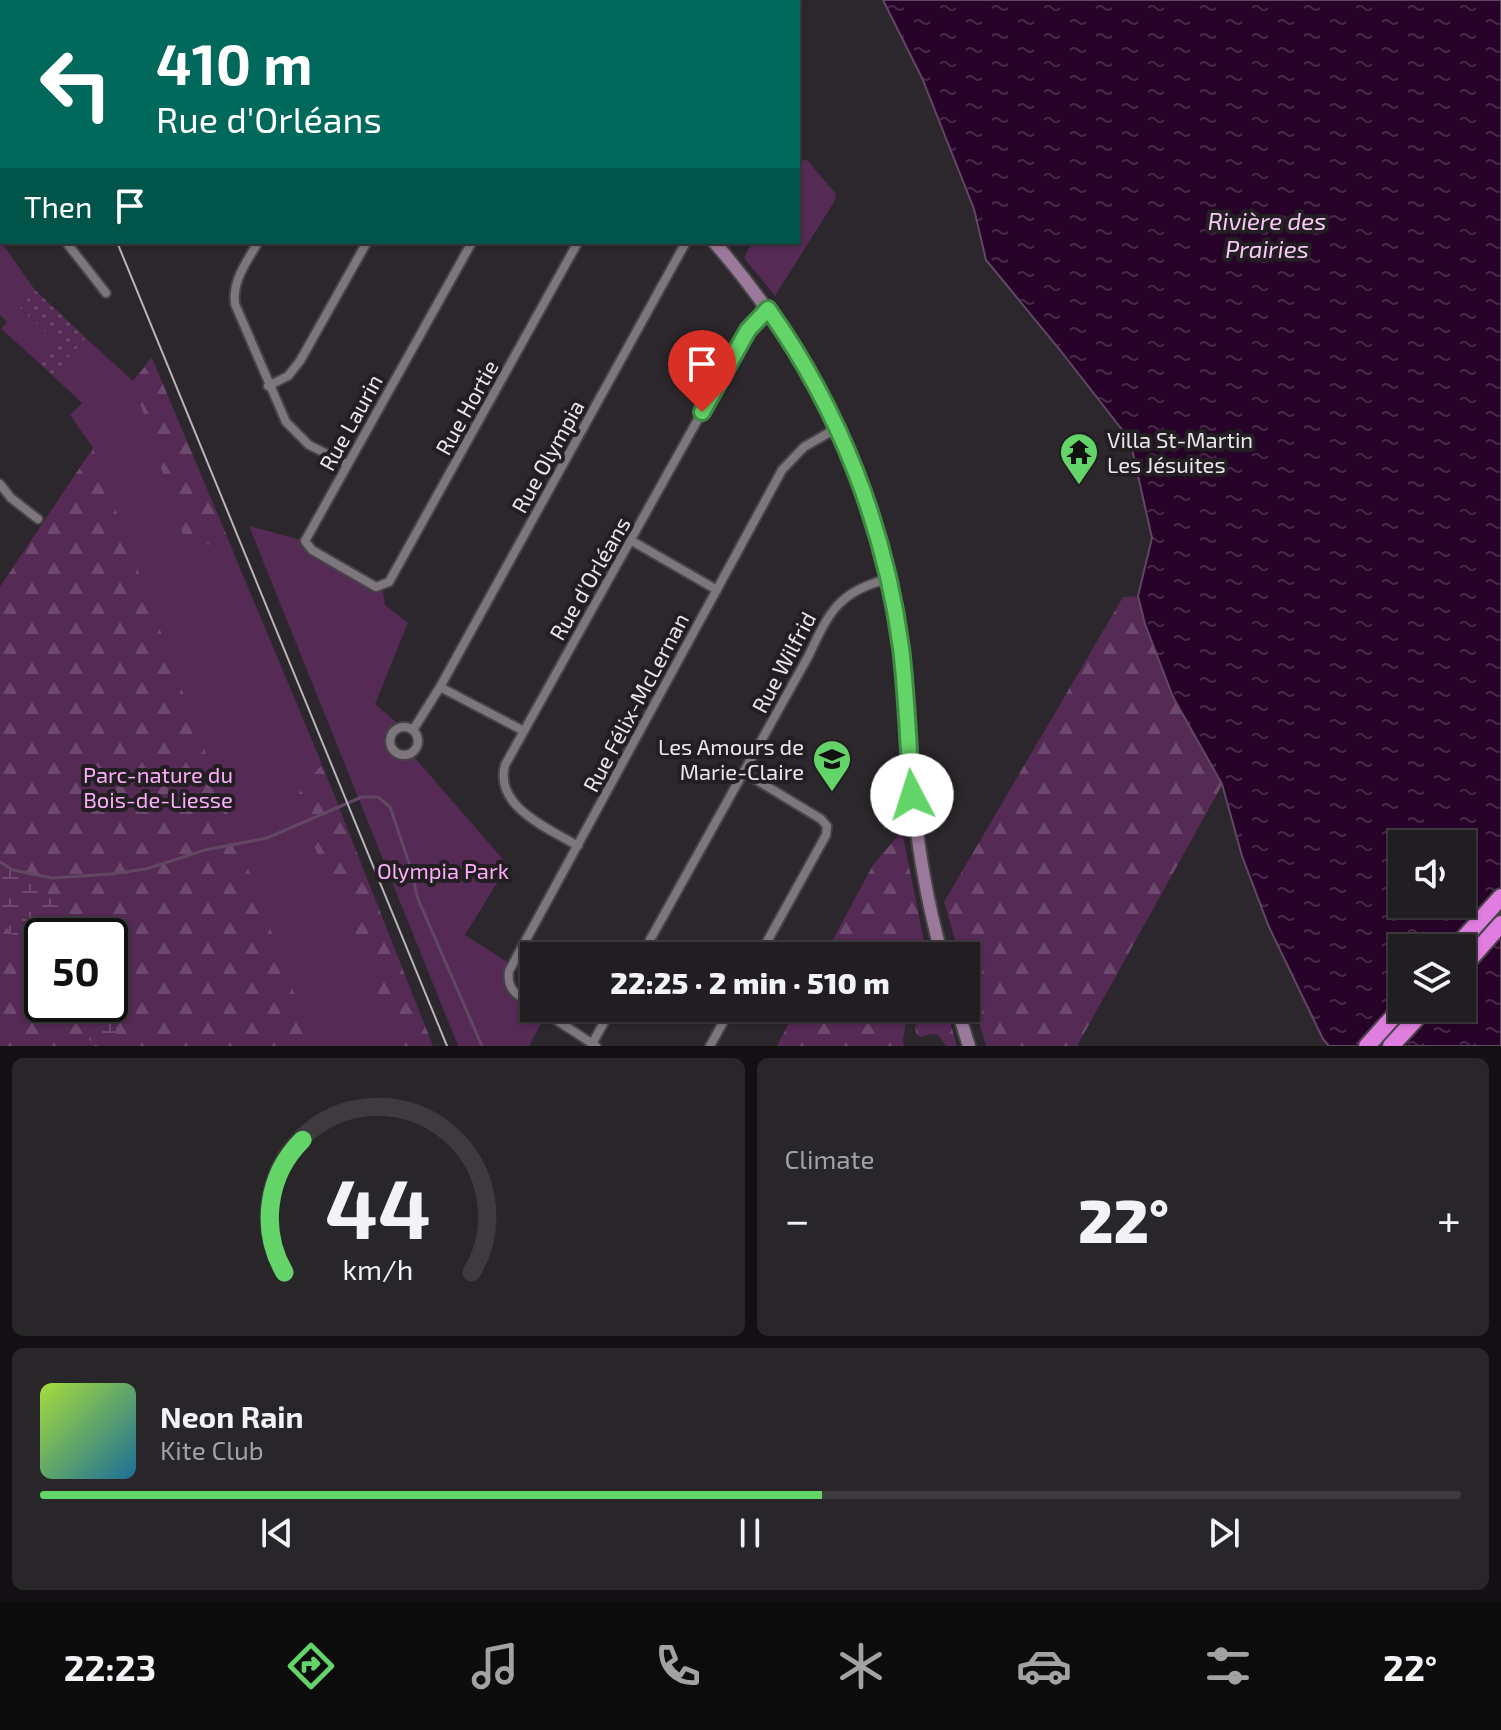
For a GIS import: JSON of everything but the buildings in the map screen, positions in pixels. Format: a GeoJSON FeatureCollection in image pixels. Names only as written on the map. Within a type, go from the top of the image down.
{"type":"FeatureCollection","features":[{"type":"Feature","properties":{"kind":"highway"},"geometry":{"type":"LineString","coordinates":[[1468,934],[1501,897]]}},
{"type":"Feature","properties":{"kind":"highway"},"geometry":{"type":"LineString","coordinates":[[1476,952],[1501,924]]}},
{"type":"Feature","properties":{"kind":"highway"},"geometry":{"type":"LineString","coordinates":[[1367,1046],[1389,1022]]}},
{"type":"Feature","properties":{"kind":"highway"},"geometry":{"type":"LineString","coordinates":[[1391,1046],[1413,1022]]}},
{"type":"Feature","properties":{"kind":"main road"},"geometry":{"type":"LineString","coordinates":[[716,244],[768,309],[802,362],[837,428],[871,514],[888,579],[904,672],[917,830],[939,942]]}},
{"type":"Feature","properties":{"kind":"main road"},"geometry":{"type":"LineString","coordinates":[[961,1022],[969,1046]]}},
{"type":"Feature","properties":{"kind":"street"},"geometry":{"type":"LineString","coordinates":[[68,244],[106,293]]}},
{"type":"Feature","properties":{"kind":"street"},"geometry":{"type":"LineString","coordinates":[[257,244],[236,281],[234,292],[235,304],[268,386],[286,422],[297,436],[347,464]]}},
{"type":"Feature","properties":{"kind":"street"},"geometry":{"type":"LineString","coordinates":[[268,386],[288,376],[300,361],[366,244]]}},
{"type":"Feature","properties":{"kind":"street","name":"Rue Laurin"},"geometry":{"type":"LineString","coordinates":[[382,586],[371,585],[312,550],[305,541],[471,244]]}},
{"type":"Feature","properties":{"kind":"street","name":"Rue Hortie"},"geometry":{"type":"LineString","coordinates":[[382,586],[389,582],[577,244]]}},
{"type":"Feature","properties":{"kind":"street","name":"Rue Olympia"},"geometry":{"type":"LineString","coordinates":[[413,730],[440,687],[685,244]]}},
{"type":"Feature","properties":{"kind":"street","name":"Rue d'Orléans"},"geometry":{"type":"LineString","coordinates":[[578,846],[520,810],[505,790],[501,778],[505,765],[748,330],[768,309]]}},
{"type":"Feature","properties":{"kind":"street","name":"Rue Félix-McLernan"},"geometry":{"type":"LineString","coordinates":[[525,942],[787,463],[804,447],[837,428]]}},
{"type":"Feature","properties":{"kind":"street"},"geometry":{"type":"LineString","coordinates":[[0,484],[11,498],[38,519]]}},
{"type":"Feature","properties":{"kind":"street"},"geometry":{"type":"LineString","coordinates":[[632,541],[717,590]]}},
{"type":"Feature","properties":{"kind":"street","name":"Rue Wilfrid"},"geometry":{"type":"LineString","coordinates":[[649,942],[832,610],[858,588],[888,579]]}},
{"type":"Feature","properties":{"kind":"street"},"geometry":{"type":"LineString","coordinates":[[440,687],[522,730]]}},
{"type":"Feature","properties":{"kind":"street"},"geometry":{"type":"LineString","coordinates":[[743,772],[821,819],[827,826],[826,835],[767,942]]}},
{"type":"Feature","properties":{"kind":"street","name":"Rue Félix-McLernan"},"geometry":{"type":"LineString","coordinates":[[520,951],[509,971],[507,982],[520,996]]}},
{"type":"Feature","properties":{"kind":"street","name":"Rue Félix-McLernan"},"geometry":{"type":"LineString","coordinates":[[559,1022],[594,1045]]}},
{"type":"Feature","properties":{"kind":"street"},"geometry":{"type":"LineString","coordinates":[[594,1045],[605,1022]]}},
{"type":"Feature","properties":{"kind":"street"},"geometry":{"type":"LineString","coordinates":[[710,1046],[723,1022]]}},
{"type":"Feature","properties":{"kind":"green space"},"geometry":{"type":"Polygon","coordinates":[[[806,159],[836,194],[775,296],[744,258],[751,244],[800,244],[800,162],[806,159]]]}},
{"type":"Feature","properties":{"kind":"green space"},"geometry":{"type":"Polygon","coordinates":[[[0,244],[3,244],[35,290],[20,308],[55,341],[37,361],[1,329],[7,322],[0,315],[0,244]]]}},
{"type":"Feature","properties":{"kind":"green space"},"geometry":{"type":"Polygon","coordinates":[[[35,290],[86,338],[52,375],[37,361],[55,341],[20,308],[35,290]]]}},
{"type":"Feature","properties":{"kind":"green space","name":"Parc-nature du Bois-de-Liesse"},"geometry":{"type":"Polygon","coordinates":[[[86,338],[133,381],[151,358],[322,764],[319,768],[432,1046],[0,1046],[0,587],[93,448],[70,415],[82,403],[52,375],[86,338]]]}},
{"type":"Feature","properties":{"kind":"green space"},"geometry":{"type":"Polygon","coordinates":[[[152,358],[233,551],[184,538],[133,381],[152,358]]]}},
{"type":"Feature","properties":{"kind":"green space"},"geometry":{"type":"Polygon","coordinates":[[[93,448],[313,1046],[114,1046],[115,1022],[128,1022],[128,918],[67,918],[44,890],[0,854],[0,587],[93,448]]]}},
{"type":"Feature","properties":{"kind":"green space","name":"Olympia Park"},"geometry":{"type":"Polygon","coordinates":[[[249,526],[305,541],[312,550],[382,586],[385,605],[408,623],[375,704],[402,727],[391,735],[393,747],[400,753],[410,752],[417,742],[415,758],[508,865],[465,935],[512,965],[507,982],[520,993],[520,1022],[542,1022],[529,1046],[458,1046],[249,526]]]}},
{"type":"Feature","properties":{"kind":"green space"},"geometry":{"type":"Polygon","coordinates":[[[1138,596],[1145,624],[1173,697],[1222,785],[1077,1046],[986,1046],[979,1022],[980,942],[956,942],[944,902],[1123,597],[1138,596]]]}},
{"type":"Feature","properties":{"kind":"green space"},"geometry":{"type":"Polygon","coordinates":[[[322,764],[433,1046],[397,1046],[345,905],[291,803],[322,764]]]}},
{"type":"Feature","properties":{"kind":"green space"},"geometry":{"type":"Polygon","coordinates":[[[902,831],[924,942],[832,942],[873,865],[902,831]]]}},
{"type":"Feature","properties":{"kind":"green space"},"geometry":{"type":"Polygon","coordinates":[[[0,854],[44,890],[67,918],[24,918],[24,947],[0,920],[0,854]]]}},
{"type":"Feature","properties":{"kind":"green space"},"geometry":{"type":"Polygon","coordinates":[[[0,920],[24,947],[24,1022],[77,1022],[94,1046],[0,1046],[0,920]]]}},
{"type":"Feature","properties":{"kind":"green space"},"geometry":{"type":"Polygon","coordinates":[[[115,1022],[114,1046],[94,1046],[77,1023],[115,1022]]]}},
{"type":"Feature","properties":{"kind":"green space"},"geometry":{"type":"Polygon","coordinates":[[[790,1022],[906,1022],[904,1046],[777,1046],[790,1022]]]}},
{"type":"Feature","properties":{"kind":"green space"},"geometry":{"type":"Polygon","coordinates":[[[917,1022],[950,1022],[957,1046],[946,1046],[938,1035],[917,1035],[917,1022]]]}},
{"type":"Feature","properties":{"kind":"water","name":"Rivière des Prairies"},"geometry":{"type":"Polygon","coordinates":[[[883,0],[1501,0],[1501,1046],[1329,1046],[1323,1039],[1269,927],[1242,856],[1222,784],[1173,697],[1145,624],[1138,596],[1152,538],[1130,440],[986,260],[974,209],[922,78],[883,0]]]}},
{"type":"Feature","properties":{"kind":"waterway"},"geometry":{"type":"LineString","coordinates":[[0,862],[13,870],[52,878],[146,869],[205,850],[267,838],[362,797],[378,797],[390,807],[418,899],[482,1046]]}},
{"type":"Feature","properties":{"kind":"tram line"},"geometry":{"type":"LineString","coordinates":[[118,244],[447,1046]]}},
{"type":"Feature","properties":{"kind":"place","name":"Villa St-Martin Les Jésuites"},"geometry":{"type":"Point","coordinates":[1079,486]}},
{"type":"Feature","properties":{"kind":"place","name":"Les Amours de Marie-Claire"},"geometry":{"type":"Point","coordinates":[832,793]}},
{"type":"Feature","properties":{"kind":"route"},"geometry":{"type":"LineString","coordinates":[[702,412],[748,330],[768,309],[830,414],[872,519],[890,586],[904,672],[912,795]]}}]}
